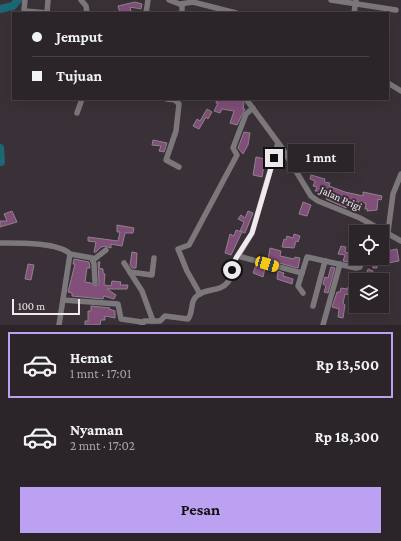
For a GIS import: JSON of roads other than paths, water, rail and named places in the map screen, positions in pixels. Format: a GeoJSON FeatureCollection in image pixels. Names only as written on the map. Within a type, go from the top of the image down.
{"type":"FeatureCollection","features":[{"type":"Feature","properties":{"kind":"street"},"geometry":{"type":"LineString","coordinates":[[25,0],[24,11],[36,12]]}},
{"type":"Feature","properties":{"kind":"street"},"geometry":{"type":"LineString","coordinates":[[47,12],[48,0]]}},
{"type":"Feature","properties":{"kind":"street"},"geometry":{"type":"LineString","coordinates":[[81,0],[86,6],[87,12]]}},
{"type":"Feature","properties":{"kind":"street"},"geometry":{"type":"LineString","coordinates":[[146,12],[148,0]]}},
{"type":"Feature","properties":{"kind":"street"},"geometry":{"type":"LineString","coordinates":[[169,0],[180,4],[193,2],[232,12]]}},
{"type":"Feature","properties":{"kind":"street"},"geometry":{"type":"LineString","coordinates":[[331,0],[356,2],[396,10]]}},
{"type":"Feature","properties":{"kind":"street"},"geometry":{"type":"LineString","coordinates":[[354,12],[356,2]]}},
{"type":"Feature","properties":{"kind":"street"},"geometry":{"type":"LineString","coordinates":[[180,4],[182,7],[182,12]]}},
{"type":"Feature","properties":{"kind":"street"},"geometry":{"type":"LineString","coordinates":[[389,84],[401,91]]}},
{"type":"Feature","properties":{"kind":"street"},"geometry":{"type":"LineString","coordinates":[[77,113],[82,100]]}},
{"type":"Feature","properties":{"kind":"street"},"geometry":{"type":"LineString","coordinates":[[176,100],[180,104],[176,131],[166,160],[180,167]]}},
{"type":"Feature","properties":{"kind":"street","name":"Jalan Prigi"},"geometry":{"type":"LineString","coordinates":[[247,100],[278,143],[311,196],[318,201],[374,225]]}},
{"type":"Feature","properties":{"kind":"street"},"geometry":{"type":"LineString","coordinates":[[200,294],[187,271],[178,249],[189,245],[237,155],[233,148],[246,114],[253,108]]}},
{"type":"Feature","properties":{"kind":"street"},"geometry":{"type":"LineString","coordinates":[[63,300],[118,304],[121,319],[142,324],[160,321],[167,316],[188,320],[193,300],[200,294],[218,290],[231,278],[234,262],[252,233],[278,143]]}},
{"type":"Feature","properties":{"kind":"street"},"geometry":{"type":"LineString","coordinates":[[389,225],[393,194],[401,174]]}},
{"type":"Feature","properties":{"kind":"street","name":"Jalan Prigi"},"geometry":{"type":"LineString","coordinates":[[389,233],[401,241]]}},
{"type":"Feature","properties":{"kind":"street"},"geometry":{"type":"LineString","coordinates":[[0,243],[45,246],[63,249],[70,254],[88,256],[93,260],[95,282]]}},
{"type":"Feature","properties":{"kind":"street"},"geometry":{"type":"LineString","coordinates":[[93,260],[106,250]]}},
{"type":"Feature","properties":{"kind":"street"},"geometry":{"type":"LineString","coordinates":[[59,325],[70,254]]}},
{"type":"Feature","properties":{"kind":"street"},"geometry":{"type":"LineString","coordinates":[[238,256],[302,273]]}},
{"type":"Feature","properties":{"kind":"street"},"geometry":{"type":"LineString","coordinates":[[303,293],[298,286],[306,257],[358,268],[361,265]]}},
{"type":"Feature","properties":{"kind":"street"},"geometry":{"type":"LineString","coordinates":[[130,272],[152,275],[154,258]]}},
{"type":"Feature","properties":{"kind":"street"},"geometry":{"type":"LineString","coordinates":[[313,306],[325,261]]}},
{"type":"Feature","properties":{"kind":"street"},"geometry":{"type":"LineString","coordinates":[[124,263],[142,291],[153,321]]}},
{"type":"Feature","properties":{"kind":"street"},"geometry":{"type":"LineString","coordinates":[[323,325],[340,264]]}},
{"type":"Feature","properties":{"kind":"waterway"},"geometry":{"type":"LineString","coordinates":[[0,9],[13,6],[18,0]]}},
{"type":"Feature","properties":{"kind":"waterway"},"geometry":{"type":"LineString","coordinates":[[0,148],[1,162]]}}]}
